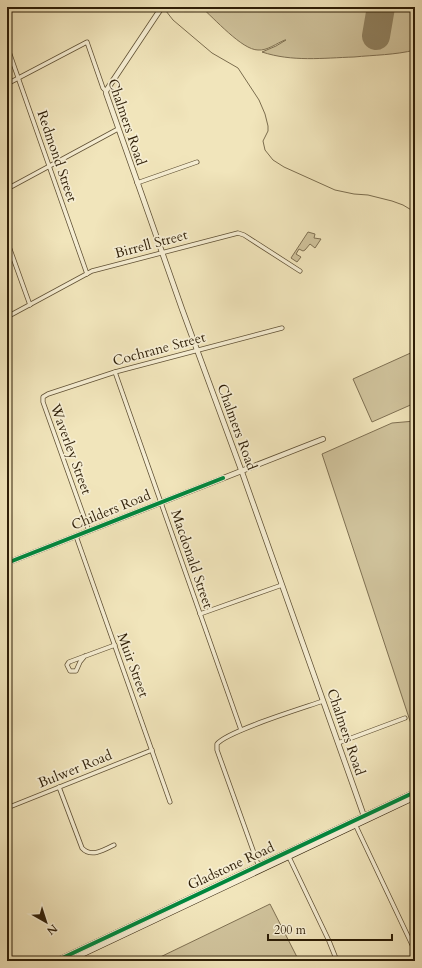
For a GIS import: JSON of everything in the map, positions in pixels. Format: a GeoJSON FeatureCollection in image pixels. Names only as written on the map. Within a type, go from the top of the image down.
{"type":"FeatureCollection","features":[{"type":"Feature","properties":{"kind":"main road","name":"Gladstone Road"},"geometry":{"type":"LineString","coordinates":[[365,818],[415,792]]}},
{"type":"Feature","properties":{"kind":"main road","name":"Gladstone Road"},"geometry":{"type":"LineString","coordinates":[[56,961],[260,868],[354,823],[415,797]]}},
{"type":"Feature","properties":{"kind":"main road","name":"Gladstone Road"},"geometry":{"type":"LineString","coordinates":[[68,961],[260,868]]}},
{"type":"Feature","properties":{"kind":"main road"},"geometry":{"type":"LineString","coordinates":[[7,951],[10,961]]}},
{"type":"Feature","properties":{"kind":"street"},"geometry":{"type":"LineString","coordinates":[[106,91],[162,7]]}},
{"type":"Feature","properties":{"kind":"street","name":"Chalmers Road"},"geometry":{"type":"LineString","coordinates":[[18,78],[87,42],[103,88],[106,91],[161,253],[242,470],[365,818]]}},
{"type":"Feature","properties":{"kind":"street","name":"Redmond Street"},"geometry":{"type":"LineString","coordinates":[[7,46],[86,274]]}},
{"type":"Feature","properties":{"kind":"street"},"geometry":{"type":"LineString","coordinates":[[7,84],[18,78]]}},
{"type":"Feature","properties":{"kind":"street"},"geometry":{"type":"LineString","coordinates":[[7,190],[118,129]]}},
{"type":"Feature","properties":{"kind":"street"},"geometry":{"type":"LineString","coordinates":[[137,182],[197,162]]}},
{"type":"Feature","properties":{"kind":"street","name":"Birrell Street"},"geometry":{"type":"LineString","coordinates":[[7,317],[98,269],[233,234],[241,234],[300,271]]}},
{"type":"Feature","properties":{"kind":"street"},"geometry":{"type":"LineString","coordinates":[[7,241],[30,304]]}},
{"type":"Feature","properties":{"kind":"street","name":"Cochrane Street"},"geometry":{"type":"LineString","coordinates":[[43,397],[115,372],[282,328]]}},
{"type":"Feature","properties":{"kind":"street","name":"Macdonald Street"},"geometry":{"type":"LineString","coordinates":[[115,372],[241,730]]}},
{"type":"Feature","properties":{"kind":"street","name":"Waverley Street"},"geometry":{"type":"LineString","coordinates":[[43,397],[43,402],[89,531]]}},
{"type":"Feature","properties":{"kind":"street","name":"Childers Road"},"geometry":{"type":"LineString","coordinates":[[7,563],[322,439]]}},
{"type":"Feature","properties":{"kind":"street","name":"Muir Street"},"geometry":{"type":"LineString","coordinates":[[76,536],[170,802]]}},
{"type":"Feature","properties":{"kind":"street"},"geometry":{"type":"LineString","coordinates":[[200,614],[282,585]]}},
{"type":"Feature","properties":{"kind":"street"},"geometry":{"type":"LineString","coordinates":[[85,656],[80,662],[76,671],[70,671],[67,665],[69,662],[77,658],[115,645]]}},
{"type":"Feature","properties":{"kind":"street"},"geometry":{"type":"LineString","coordinates":[[260,868],[217,750],[217,744],[241,730],[323,701]]}},
{"type":"Feature","properties":{"kind":"street"},"geometry":{"type":"LineString","coordinates":[[338,743],[405,718]]}},
{"type":"Feature","properties":{"kind":"street","name":"Bulwer Road"},"geometry":{"type":"LineString","coordinates":[[7,808],[152,750]]}},
{"type":"Feature","properties":{"kind":"street"},"geometry":{"type":"LineString","coordinates":[[59,787],[82,848],[89,853],[94,853],[106,849],[114,844]]}},
{"type":"Feature","properties":{"kind":"street"},"geometry":{"type":"LineString","coordinates":[[354,823],[415,951]]}},
{"type":"Feature","properties":{"kind":"street"},"geometry":{"type":"LineString","coordinates":[[288,855],[337,961]]}},
{"type":"Feature","properties":{"kind":"shaded area"},"geometry":{"type":"Polygon","coordinates":[[[201,7],[221,7],[232,11],[234,7],[415,7],[415,50],[384,55],[354,57],[296,58],[273,55],[262,52],[286,40],[265,49],[251,49],[228,33],[201,7]]]}},
{"type":"Feature","properties":{"kind":"shaded area"},"geometry":{"type":"Polygon","coordinates":[[[308,232],[315,234],[314,238],[321,239],[315,248],[310,244],[303,251],[299,249],[296,254],[301,257],[297,262],[291,258],[308,232]]]}},
{"type":"Feature","properties":{"kind":"shaded area"},"geometry":{"type":"Polygon","coordinates":[[[415,351],[415,403],[372,422],[353,379],[415,351]]]}},
{"type":"Feature","properties":{"kind":"shaded area"},"geometry":{"type":"Polygon","coordinates":[[[415,421],[415,736],[322,454],[392,423],[415,421]]]}},
{"type":"Feature","properties":{"kind":"shaded area"},"geometry":{"type":"Polygon","coordinates":[[[270,904],[299,961],[152,961],[270,904]]]}},
{"type":"Feature","properties":{"kind":"waterway"},"geometry":{"type":"LineString","coordinates":[[166,11],[173,20],[212,53],[238,68],[259,100],[265,114],[268,131],[263,141],[265,150],[273,160],[284,167],[335,190],[368,195],[392,201],[415,211]]}},
{"type":"Feature","properties":{"kind":"runway"},"geometry":{"type":"LineString","coordinates":[[376,36],[381,7]]}},
{"type":"Feature","properties":{"kind":"cycle path"},"geometry":{"type":"LineString","coordinates":[[7,563],[223,478]]}},
{"type":"Feature","properties":{"kind":"cycle path"},"geometry":{"type":"LineString","coordinates":[[56,961],[415,792]]}}]}
